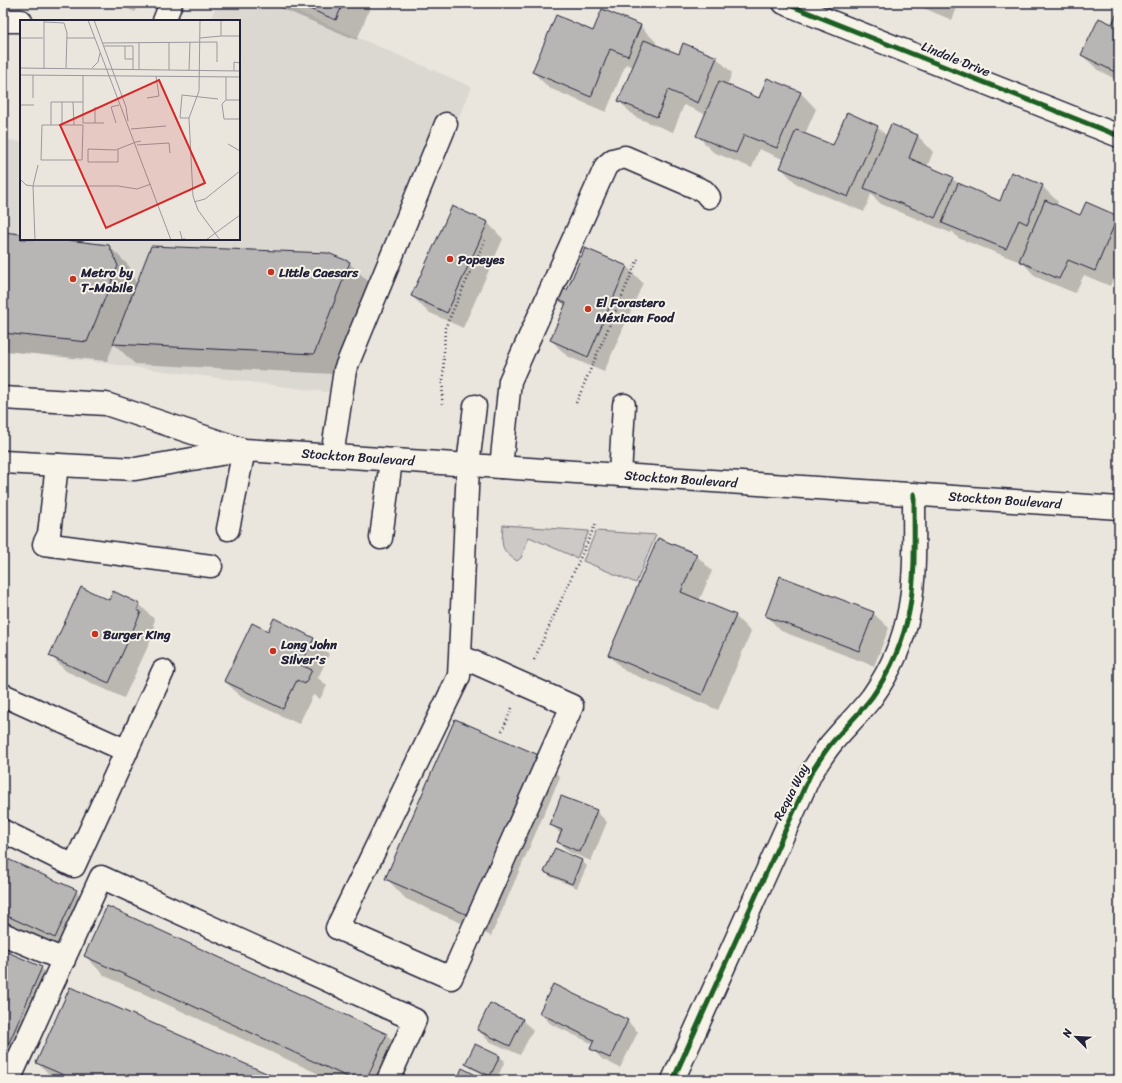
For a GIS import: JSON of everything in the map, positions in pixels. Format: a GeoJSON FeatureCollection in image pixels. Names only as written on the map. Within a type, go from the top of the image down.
{"type":"FeatureCollection","features":[{"type":"Feature","properties":{"kind":"main road"},"geometry":{"type":"LineString","coordinates":[[164,20],[171,3]]}},
{"type":"Feature","properties":{"kind":"main road","name":"Lindale Drive"},"geometry":{"type":"LineString","coordinates":[[784,3],[1119,136]]}},
{"type":"Feature","properties":{"kind":"main road"},"geometry":{"type":"LineString","coordinates":[[3,21],[20,21]]}},
{"type":"Feature","properties":{"kind":"main road"},"geometry":{"type":"LineString","coordinates":[[332,456],[345,370],[446,124]]}},
{"type":"Feature","properties":{"kind":"main road"},"geometry":{"type":"LineString","coordinates":[[501,467],[510,381],[606,166],[613,160],[625,157],[704,191],[709,197]]}},
{"type":"Feature","properties":{"kind":"main road","name":"Stockton Boulevard"},"geometry":{"type":"LineString","coordinates":[[3,398],[106,404],[244,450]]}},
{"type":"Feature","properties":{"kind":"main road"},"geometry":{"type":"LineString","coordinates":[[620,474],[624,405]]}},
{"type":"Feature","properties":{"kind":"main road"},"geometry":{"type":"LineString","coordinates":[[460,656],[572,706],[451,978],[337,928],[460,676],[460,656],[468,465],[475,406]]}},
{"type":"Feature","properties":{"kind":"main road"},"geometry":{"type":"LineString","coordinates":[[228,529],[244,450]]}},
{"type":"Feature","properties":{"kind":"main road","name":"Stockton Boulevard"},"geometry":{"type":"LineString","coordinates":[[3,462],[135,469],[244,450],[1119,508]]}},
{"type":"Feature","properties":{"kind":"main road"},"geometry":{"type":"LineString","coordinates":[[381,538],[391,460]]}},
{"type":"Feature","properties":{"kind":"main road"},"geometry":{"type":"LineString","coordinates":[[57,465],[49,534],[44,544],[211,566]]}},
{"type":"Feature","properties":{"kind":"main road","name":"Requa Way"},"geometry":{"type":"LineString","coordinates":[[673,1080],[811,773],[830,746],[871,698],[888,673],[901,644],[910,615],[914,584],[914,494]]}},
{"type":"Feature","properties":{"kind":"main road"},"geometry":{"type":"LineString","coordinates":[[3,831],[74,866],[163,671]]}},
{"type":"Feature","properties":{"kind":"main road"},"geometry":{"type":"LineString","coordinates":[[3,695],[127,751]]}},
{"type":"Feature","properties":{"kind":"main road"},"geometry":{"type":"LineString","coordinates":[[9,1070],[64,960],[101,877],[415,1020],[388,1080]]}},
{"type":"Feature","properties":{"kind":"main road"},"geometry":{"type":"LineString","coordinates":[[3,934],[64,960]]}},
{"type":"Feature","properties":{"kind":"path"},"geometry":{"type":"LineString","coordinates":[[442,404],[445,328],[485,240]]}},
{"type":"Feature","properties":{"kind":"path"},"geometry":{"type":"LineString","coordinates":[[576,403],[638,259]]}},
{"type":"Feature","properties":{"kind":"path"},"geometry":{"type":"LineString","coordinates":[[502,731],[596,523]]}},
{"type":"Feature","properties":{"kind":"shaded area"},"geometry":{"type":"Polygon","coordinates":[[[217,3],[278,3],[472,87],[341,394],[3,350],[3,139],[20,142],[20,240],[240,240],[240,20],[210,20],[217,3]]]}},
{"type":"Feature","properties":{"kind":"shaded area"},"geometry":{"type":"Polygon","coordinates":[[[503,525],[589,531],[577,558],[529,537],[521,558],[517,561],[504,550],[502,542],[503,525]]]}},
{"type":"Feature","properties":{"kind":"shaded area"},"geometry":{"type":"Polygon","coordinates":[[[596,531],[656,535],[636,583],[583,561],[596,531]]]}},
{"type":"Feature","properties":{"kind":"building"},"geometry":{"type":"Polygon","coordinates":[[[295,3],[343,3],[336,20],[295,3]]]}},
{"type":"Feature","properties":{"kind":"building"},"geometry":{"type":"Polygon","coordinates":[[[602,9],[641,25],[628,56],[610,49],[591,97],[532,72],[556,15],[593,31],[602,9]]]}},
{"type":"Feature","properties":{"kind":"building"},"geometry":{"type":"Polygon","coordinates":[[[1119,9],[1119,74],[1081,55],[1099,18],[1112,24],[1119,9]]]}},
{"type":"Feature","properties":{"kind":"building"},"geometry":{"type":"Polygon","coordinates":[[[644,40],[679,54],[683,43],[717,57],[698,103],[668,90],[657,117],[618,101],[644,40]]]}},
{"type":"Feature","properties":{"kind":"building"},"geometry":{"type":"Polygon","coordinates":[[[767,78],[801,92],[777,148],[744,135],[736,153],[696,136],[719,81],[759,98],[767,78]]]}},
{"type":"Feature","properties":{"kind":"building"},"geometry":{"type":"Polygon","coordinates":[[[847,112],[878,126],[848,197],[780,168],[796,130],[833,145],[847,112]]]}},
{"type":"Feature","properties":{"kind":"building"},"geometry":{"type":"Polygon","coordinates":[[[891,124],[918,135],[909,158],[953,177],[935,218],[864,188],[891,124]]]}},
{"type":"Feature","properties":{"kind":"building"},"geometry":{"type":"Polygon","coordinates":[[[1011,172],[1043,185],[1027,224],[1019,220],[1006,249],[942,223],[958,183],[1000,201],[1011,172]]]}},
{"type":"Feature","properties":{"kind":"building"},"geometry":{"type":"Polygon","coordinates":[[[1045,200],[1080,215],[1086,202],[1118,216],[1095,271],[1068,260],[1059,279],[1019,261],[1045,200]]]}},
{"type":"Feature","properties":{"kind":"building","name":"Popeyes"},"geometry":{"type":"Polygon","coordinates":[[[452,206],[488,222],[447,313],[411,296],[452,206]]]}},
{"type":"Feature","properties":{"kind":"building"},"geometry":{"type":"Polygon","coordinates":[[[3,232],[20,234],[20,240],[67,240],[109,245],[118,266],[87,342],[3,333],[3,232]]]}},
{"type":"Feature","properties":{"kind":"building"},"geometry":{"type":"Polygon","coordinates":[[[151,246],[328,253],[350,262],[314,354],[113,344],[151,246]]]}},
{"type":"Feature","properties":{"kind":"building"},"geometry":{"type":"Polygon","coordinates":[[[585,248],[627,266],[588,357],[550,340],[566,303],[557,299],[561,288],[567,290],[585,248]]]}},
{"type":"Feature","properties":{"kind":"building"},"geometry":{"type":"Polygon","coordinates":[[[658,538],[697,554],[681,592],[736,615],[702,695],[608,655],[658,538]]]}},
{"type":"Feature","properties":{"kind":"building"},"geometry":{"type":"Polygon","coordinates":[[[780,576],[874,612],[859,651],[765,616],[780,576]]]}},
{"type":"Feature","properties":{"kind":"building","name":"Burger King"},"geometry":{"type":"Polygon","coordinates":[[[81,587],[109,600],[113,591],[140,604],[137,610],[141,612],[109,683],[49,656],[81,587]]]}},
{"type":"Feature","properties":{"kind":"building","name":"Long John Silver's"},"geometry":{"type":"Polygon","coordinates":[[[274,618],[314,638],[301,665],[312,670],[305,684],[297,680],[283,709],[224,681],[252,623],[268,631],[274,618]]]}},
{"type":"Feature","properties":{"kind":"building"},"geometry":{"type":"Polygon","coordinates":[[[455,719],[541,756],[470,916],[385,879],[455,719]]]}},
{"type":"Feature","properties":{"kind":"building"},"geometry":{"type":"Polygon","coordinates":[[[561,796],[597,810],[580,852],[557,842],[562,830],[550,825],[561,796]]]}},
{"type":"Feature","properties":{"kind":"building"},"geometry":{"type":"Polygon","coordinates":[[[555,848],[582,860],[572,884],[544,872],[555,848]]]}},
{"type":"Feature","properties":{"kind":"building"},"geometry":{"type":"Polygon","coordinates":[[[3,857],[77,890],[55,938],[3,914],[3,857]]]}},
{"type":"Feature","properties":{"kind":"building"},"geometry":{"type":"Polygon","coordinates":[[[107,906],[387,1034],[366,1080],[354,1080],[84,956],[107,906]]]}},
{"type":"Feature","properties":{"kind":"building"},"geometry":{"type":"Polygon","coordinates":[[[3,950],[42,967],[9,1043],[3,1040],[3,950]]]}},
{"type":"Feature","properties":{"kind":"building"},"geometry":{"type":"Polygon","coordinates":[[[553,984],[628,1020],[610,1058],[590,1049],[594,1040],[539,1013],[553,984]]]}},
{"type":"Feature","properties":{"kind":"building"},"geometry":{"type":"Polygon","coordinates":[[[70,987],[282,1080],[75,1080],[36,1063],[70,987]]]}},
{"type":"Feature","properties":{"kind":"building"},"geometry":{"type":"Polygon","coordinates":[[[490,1003],[523,1019],[510,1046],[477,1030],[490,1003]]]}},
{"type":"Feature","properties":{"kind":"building"},"geometry":{"type":"Polygon","coordinates":[[[475,1044],[500,1056],[490,1076],[465,1064],[475,1044]]]}},
{"type":"Feature","properties":{"kind":"building"},"geometry":{"type":"Polygon","coordinates":[[[462,1068],[486,1080],[457,1080],[462,1068]]]}},
{"type":"Feature","properties":{"kind":"cycle path"},"geometry":{"type":"LineString","coordinates":[[784,3],[1119,136]]}},
{"type":"Feature","properties":{"kind":"cycle path"},"geometry":{"type":"LineString","coordinates":[[673,1080],[811,773],[830,745],[872,697],[888,672],[899,648],[911,600],[914,549],[914,494]]}},
{"type":"Feature","properties":{"kind":"place","name":"Popeyes"},"geometry":{"type":"Point","coordinates":[450,259]}},
{"type":"Feature","properties":{"kind":"place","name":"Little Caesars"},"geometry":{"type":"Point","coordinates":[271,272]}},
{"type":"Feature","properties":{"kind":"place","name":"Metro by T-Mobile"},"geometry":{"type":"Point","coordinates":[73,279]}},
{"type":"Feature","properties":{"kind":"place","name":"El Forastero Méxican Food"},"geometry":{"type":"Point","coordinates":[588,309]}},
{"type":"Feature","properties":{"kind":"place","name":"Burger King"},"geometry":{"type":"Point","coordinates":[95,634]}},
{"type":"Feature","properties":{"kind":"place","name":"Long John Silver's"},"geometry":{"type":"Point","coordinates":[273,651]}}]}
